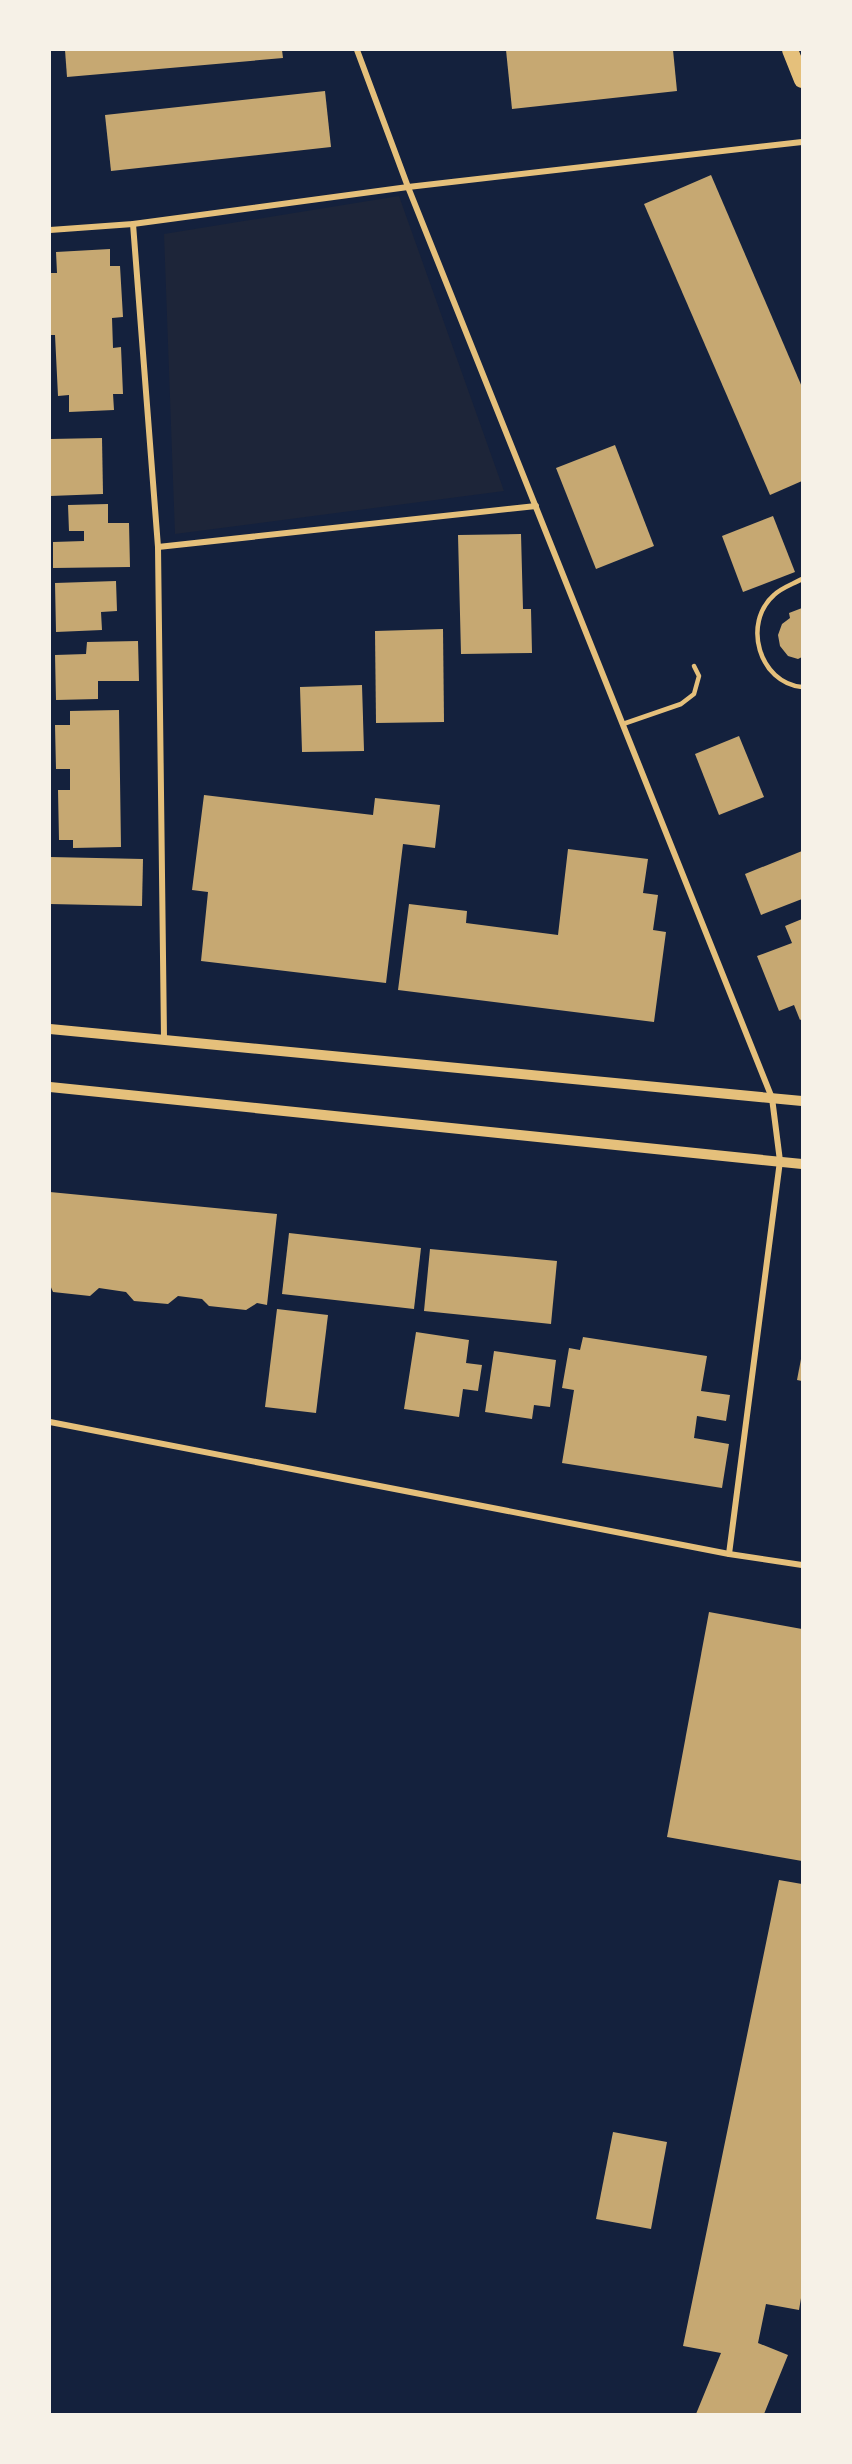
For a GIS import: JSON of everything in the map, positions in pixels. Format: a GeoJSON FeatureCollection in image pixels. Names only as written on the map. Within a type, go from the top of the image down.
{"type":"FeatureCollection","features":[{"type":"Feature","properties":{"kind":"highway"},"geometry":{"type":"LineString","coordinates":[[790,50],[802,80]]}},
{"type":"Feature","properties":{"kind":"street"},"geometry":{"type":"LineString","coordinates":[[357,50],[408,187],[772,1098],[780,1161],[729,1554]]}},
{"type":"Feature","properties":{"kind":"street"},"geometry":{"type":"LineString","coordinates":[[50,230],[133,224],[408,187],[802,142]]}},
{"type":"Feature","properties":{"kind":"street"},"geometry":{"type":"LineString","coordinates":[[133,224],[158,547],[164,1038]]}},
{"type":"Feature","properties":{"kind":"street"},"geometry":{"type":"LineString","coordinates":[[158,547],[536,506]]}},
{"type":"Feature","properties":{"kind":"street"},"geometry":{"type":"LineString","coordinates":[[50,1029],[164,1038],[802,1101]]}},
{"type":"Feature","properties":{"kind":"street"},"geometry":{"type":"LineString","coordinates":[[50,1087],[802,1164]]}},
{"type":"Feature","properties":{"kind":"street"},"geometry":{"type":"LineString","coordinates":[[50,1422],[729,1554],[802,1565]]}},
{"type":"Feature","properties":{"kind":"lane"},"geometry":{"type":"LineString","coordinates":[[802,579],[773,595],[759,615],[756,629],[763,658],[770,671],[781,681],[802,687]]}},
{"type":"Feature","properties":{"kind":"lane"},"geometry":{"type":"LineString","coordinates":[[623,724],[681,704],[694,694],[699,676],[694,666]]}},
{"type":"Feature","properties":{"kind":"shaded area"},"geometry":{"type":"Polygon","coordinates":[[[399,196],[504,491],[175,534],[164,234],[399,196]]]}},
{"type":"Feature","properties":{"kind":"building"},"geometry":{"type":"Polygon","coordinates":[[[65,50],[282,50],[283,58],[67,77],[65,50]]]}},
{"type":"Feature","properties":{"kind":"building"},"geometry":{"type":"Polygon","coordinates":[[[506,50],[673,50],[677,91],[512,109],[506,50]]]}},
{"type":"Feature","properties":{"kind":"building"},"geometry":{"type":"Polygon","coordinates":[[[325,91],[331,147],[111,171],[105,115],[325,91]]]}},
{"type":"Feature","properties":{"kind":"building"},"geometry":{"type":"Polygon","coordinates":[[[711,175],[802,387],[802,481],[770,495],[644,204],[711,175]]]}},
{"type":"Feature","properties":{"kind":"building"},"geometry":{"type":"Polygon","coordinates":[[[110,249],[110,266],[120,266],[123,317],[112,318],[113,348],[121,347],[123,394],[113,394],[114,410],[69,412],[69,395],[58,396],[55,335],[50,335],[50,273],[57,273],[56,252],[110,249]]]}},
{"type":"Feature","properties":{"kind":"building"},"geometry":{"type":"Polygon","coordinates":[[[102,438],[103,494],[50,496],[50,439],[102,438]]]}},
{"type":"Feature","properties":{"kind":"building"},"geometry":{"type":"Polygon","coordinates":[[[615,445],[654,546],[596,569],[556,468],[615,445]]]}},
{"type":"Feature","properties":{"kind":"building"},"geometry":{"type":"Polygon","coordinates":[[[108,504],[108,523],[129,523],[130,567],[53,568],[53,542],[84,541],[84,531],[69,531],[68,505],[108,504]]]}},
{"type":"Feature","properties":{"kind":"building"},"geometry":{"type":"Polygon","coordinates":[[[773,516],[795,572],[743,592],[722,536],[773,516]]]}},
{"type":"Feature","properties":{"kind":"building"},"geometry":{"type":"Polygon","coordinates":[[[521,534],[523,609],[531,609],[532,653],[461,654],[458,535],[521,534]]]}},
{"type":"Feature","properties":{"kind":"building"},"geometry":{"type":"Polygon","coordinates":[[[116,581],[117,611],[101,612],[102,630],[56,632],[55,583],[116,581]]]}},
{"type":"Feature","properties":{"kind":"building"},"geometry":{"type":"Polygon","coordinates":[[[802,608],[802,657],[798,659],[788,656],[780,646],[778,635],[782,624],[790,618],[789,613],[802,608]]]}},
{"type":"Feature","properties":{"kind":"building"},"geometry":{"type":"Polygon","coordinates":[[[443,629],[444,722],[376,723],[375,631],[443,629]]]}},
{"type":"Feature","properties":{"kind":"building"},"geometry":{"type":"Polygon","coordinates":[[[138,641],[139,681],[98,681],[98,699],[56,700],[55,655],[86,654],[87,642],[138,641]]]}},
{"type":"Feature","properties":{"kind":"building"},"geometry":{"type":"Polygon","coordinates":[[[362,685],[364,751],[302,752],[300,687],[362,685]]]}},
{"type":"Feature","properties":{"kind":"building"},"geometry":{"type":"Polygon","coordinates":[[[119,710],[121,847],[73,848],[73,840],[59,840],[58,790],[70,790],[70,769],[56,769],[55,725],[70,725],[70,711],[119,710]]]}},
{"type":"Feature","properties":{"kind":"building"},"geometry":{"type":"Polygon","coordinates":[[[739,736],[764,797],[719,815],[695,754],[739,736]]]}},
{"type":"Feature","properties":{"kind":"building"},"geometry":{"type":"Polygon","coordinates":[[[204,795],[373,815],[375,798],[440,805],[435,848],[403,844],[386,983],[201,961],[208,892],[192,890],[204,795]]]}},
{"type":"Feature","properties":{"kind":"building"},"geometry":{"type":"Polygon","coordinates":[[[568,849],[648,859],[643,893],[658,895],[653,930],[666,932],[654,1022],[398,990],[409,904],[467,911],[466,923],[558,935],[568,849]]]}},
{"type":"Feature","properties":{"kind":"building"},"geometry":{"type":"Polygon","coordinates":[[[802,851],[802,899],[761,915],[745,874],[802,851]]]}},
{"type":"Feature","properties":{"kind":"building"},"geometry":{"type":"Polygon","coordinates":[[[50,857],[143,859],[142,906],[50,904],[50,857]]]}},
{"type":"Feature","properties":{"kind":"building"},"geometry":{"type":"Polygon","coordinates":[[[802,919],[802,1019],[800,1020],[794,1005],[779,1011],[757,956],[792,943],[785,926],[802,919]]]}},
{"type":"Feature","properties":{"kind":"building"},"geometry":{"type":"Polygon","coordinates":[[[50,1192],[277,1214],[267,1305],[257,1303],[246,1310],[209,1306],[202,1299],[178,1296],[168,1304],[134,1301],[126,1292],[99,1288],[90,1296],[53,1292],[50,1285],[50,1192]]]}},
{"type":"Feature","properties":{"kind":"building"},"geometry":{"type":"Polygon","coordinates":[[[289,1233],[421,1248],[414,1309],[282,1294],[289,1233]]]}},
{"type":"Feature","properties":{"kind":"building"},"geometry":{"type":"Polygon","coordinates":[[[430,1249],[557,1261],[551,1324],[424,1311],[430,1249]]]}},
{"type":"Feature","properties":{"kind":"building"},"geometry":{"type":"Polygon","coordinates":[[[277,1309],[328,1315],[316,1413],[265,1407],[277,1309]]]}},
{"type":"Feature","properties":{"kind":"building"},"geometry":{"type":"Polygon","coordinates":[[[416,1332],[469,1340],[466,1363],[482,1365],[478,1391],[463,1389],[459,1417],[404,1409],[416,1332]]]}},
{"type":"Feature","properties":{"kind":"building"},"geometry":{"type":"Polygon","coordinates":[[[583,1337],[707,1356],[701,1391],[730,1395],[726,1421],[697,1416],[694,1438],[729,1444],[722,1488],[562,1463],[574,1390],[562,1388],[569,1348],[580,1350],[583,1337]]]}},
{"type":"Feature","properties":{"kind":"building"},"geometry":{"type":"Polygon","coordinates":[[[494,1351],[556,1360],[550,1407],[534,1405],[532,1419],[485,1412],[494,1351]]]}},
{"type":"Feature","properties":{"kind":"building"},"geometry":{"type":"Polygon","coordinates":[[[802,1359],[802,1381],[797,1380],[802,1359]]]}},
{"type":"Feature","properties":{"kind":"building"},"geometry":{"type":"Polygon","coordinates":[[[709,1612],[802,1629],[802,1861],[667,1837],[709,1612]]]}},
{"type":"Feature","properties":{"kind":"building"},"geometry":{"type":"Polygon","coordinates":[[[779,1880],[802,1884],[802,2292],[799,2310],[766,2304],[758,2343],[788,2355],[764,2414],[696,2414],[721,2353],[683,2346],[779,1880]]]}},
{"type":"Feature","properties":{"kind":"building"},"geometry":{"type":"Polygon","coordinates":[[[613,2132],[667,2142],[651,2229],[596,2219],[613,2132]]]}}]}
